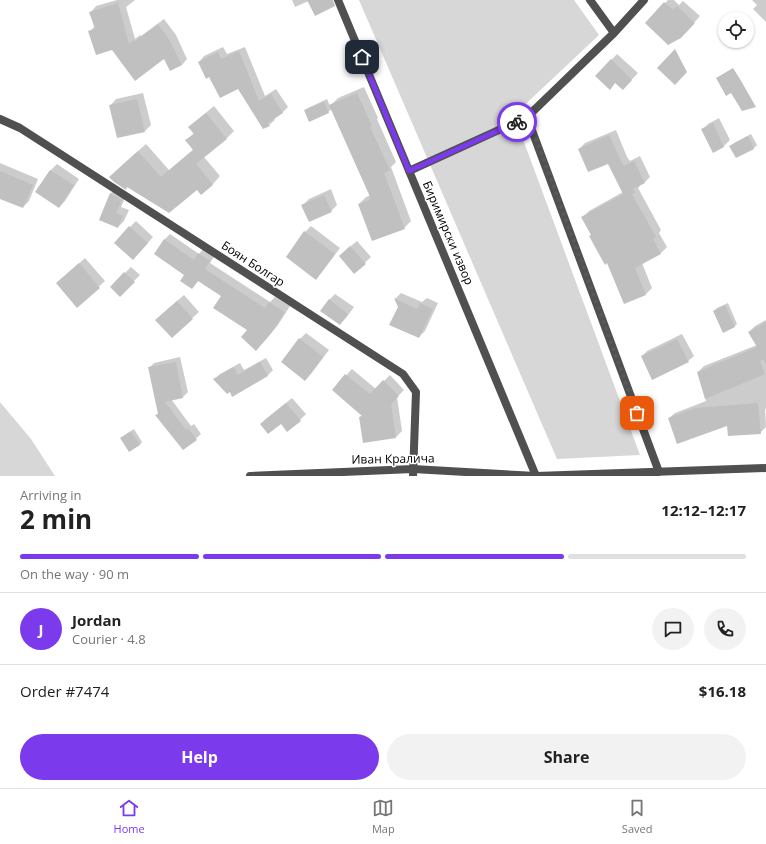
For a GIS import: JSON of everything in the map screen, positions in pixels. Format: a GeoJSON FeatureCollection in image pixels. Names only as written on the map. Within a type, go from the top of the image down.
{"type":"FeatureCollection","features":[{"type":"Feature","properties":{"kind":"street","name":"Биримирски извор"},"geometry":{"type":"LineString","coordinates":[[338,0],[536,476]]}},
{"type":"Feature","properties":{"kind":"street"},"geometry":{"type":"LineString","coordinates":[[590,0],[614,33]]}},
{"type":"Feature","properties":{"kind":"street"},"geometry":{"type":"LineString","coordinates":[[409,171],[528,117],[614,33],[644,0]]}},
{"type":"Feature","properties":{"kind":"street"},"geometry":{"type":"LineString","coordinates":[[528,117],[659,472]]}},
{"type":"Feature","properties":{"kind":"street","name":"Боян Болгар"},"geometry":{"type":"LineString","coordinates":[[0,119],[27,132],[403,374],[416,392],[413,472]]}},
{"type":"Feature","properties":{"kind":"street","name":"Иван Кралича"},"geometry":{"type":"LineString","coordinates":[[250,476],[413,472],[536,476],[766,468]]}},
{"type":"Feature","properties":{"kind":"shaded area"},"geometry":{"type":"Polygon","coordinates":[[[359,0],[574,0],[599,35],[514,115],[640,455],[557,459],[359,0]]]}},
{"type":"Feature","properties":{"kind":"shaded area"},"geometry":{"type":"Polygon","coordinates":[[[0,402],[31,439],[55,476],[0,476],[0,402]]]}},
{"type":"Feature","properties":{"kind":"building"},"geometry":{"type":"Polygon","coordinates":[[[307,0],[333,0],[335,6],[315,16],[307,0]]]}},
{"type":"Feature","properties":{"kind":"building"},"geometry":{"type":"Polygon","coordinates":[[[664,2],[673,10],[677,6],[695,23],[681,38],[668,45],[645,23],[664,2]]]}},
{"type":"Feature","properties":{"kind":"building"},"geometry":{"type":"Polygon","coordinates":[[[118,3],[129,44],[158,24],[170,41],[182,65],[170,71],[164,59],[135,81],[112,50],[96,55],[88,31],[95,29],[89,12],[118,3]]]}},
{"type":"Feature","properties":{"kind":"building"},"geometry":{"type":"Polygon","coordinates":[[[675,49],[687,72],[675,85],[657,68],[675,49]]]}},
{"type":"Feature","properties":{"kind":"building"},"geometry":{"type":"Polygon","coordinates":[[[239,51],[259,101],[271,94],[283,113],[268,123],[270,126],[263,129],[238,89],[220,98],[209,77],[206,79],[198,62],[218,52],[221,59],[239,51]]]}},
{"type":"Feature","properties":{"kind":"building"},"geometry":{"type":"Polygon","coordinates":[[[611,59],[632,80],[623,90],[615,83],[610,90],[595,76],[611,59]]]}},
{"type":"Feature","properties":{"kind":"building"},"geometry":{"type":"Polygon","coordinates":[[[733,68],[756,107],[742,111],[731,93],[726,96],[716,78],[733,68]]]}},
{"type":"Feature","properties":{"kind":"building"},"geometry":{"type":"Polygon","coordinates":[[[357,93],[372,126],[370,127],[390,170],[384,173],[405,229],[372,241],[358,204],[371,199],[329,105],[357,93]]]}},
{"type":"Feature","properties":{"kind":"building"},"geometry":{"type":"Polygon","coordinates":[[[137,99],[145,132],[117,138],[109,105],[137,99]]]}},
{"type":"Feature","properties":{"kind":"building"},"geometry":{"type":"Polygon","coordinates":[[[324,102],[329,113],[309,122],[304,110],[324,102]]]}},
{"type":"Feature","properties":{"kind":"building"},"geometry":{"type":"Polygon","coordinates":[[[206,113],[227,139],[196,164],[213,185],[201,195],[197,190],[169,213],[127,187],[126,190],[109,177],[138,151],[161,177],[193,150],[185,140],[194,134],[188,127],[206,113]]]}},
{"type":"Feature","properties":{"kind":"building"},"geometry":{"type":"Polygon","coordinates":[[[713,123],[724,147],[713,153],[701,129],[713,123]]]}},
{"type":"Feature","properties":{"kind":"building"},"geometry":{"type":"Polygon","coordinates":[[[609,135],[624,166],[634,161],[645,183],[633,189],[635,193],[632,194],[656,237],[653,239],[661,254],[635,268],[646,295],[624,304],[607,263],[605,265],[589,236],[591,235],[581,217],[623,194],[608,164],[588,172],[578,149],[609,135]]]}},
{"type":"Feature","properties":{"kind":"building"},"geometry":{"type":"Polygon","coordinates":[[[748,136],[754,149],[736,158],[729,146],[748,136]]]}},
{"type":"Feature","properties":{"kind":"building"},"geometry":{"type":"Polygon","coordinates":[[[50,170],[74,185],[59,208],[35,192],[50,170]]]}},
{"type":"Feature","properties":{"kind":"building"},"geometry":{"type":"Polygon","coordinates":[[[0,171],[33,185],[23,208],[0,199],[0,171]]]}},
{"type":"Feature","properties":{"kind":"building"},"geometry":{"type":"Polygon","coordinates":[[[110,193],[122,200],[116,213],[123,216],[118,228],[99,220],[110,193]]]}},
{"type":"Feature","properties":{"kind":"building"},"geometry":{"type":"Polygon","coordinates":[[[324,195],[332,212],[309,222],[301,205],[324,195]]]}},
{"type":"Feature","properties":{"kind":"building"},"geometry":{"type":"Polygon","coordinates":[[[129,226],[148,243],[133,260],[114,243],[129,226]]]}},
{"type":"Feature","properties":{"kind":"building"},"geometry":{"type":"Polygon","coordinates":[[[304,231],[335,254],[316,280],[286,257],[304,231]]]}},
{"type":"Feature","properties":{"kind":"building"},"geometry":{"type":"Polygon","coordinates":[[[164,239],[194,260],[198,253],[210,261],[205,269],[265,308],[269,302],[285,312],[272,332],[256,351],[241,337],[247,330],[213,308],[221,296],[198,281],[192,289],[180,281],[184,275],[154,254],[164,239]]]}},
{"type":"Feature","properties":{"kind":"building"},"geometry":{"type":"Polygon","coordinates":[[[350,246],[366,264],[354,274],[339,256],[350,246]]]}},
{"type":"Feature","properties":{"kind":"building"},"geometry":{"type":"Polygon","coordinates":[[[79,263],[100,288],[77,308],[56,283],[79,263]]]}},
{"type":"Feature","properties":{"kind":"building"},"geometry":{"type":"Polygon","coordinates":[[[124,272],[135,282],[120,297],[110,287],[124,272]]]}},
{"type":"Feature","properties":{"kind":"building"},"geometry":{"type":"Polygon","coordinates":[[[394,298],[417,309],[420,303],[433,309],[419,338],[389,325],[398,307],[394,298]]]}},
{"type":"Feature","properties":{"kind":"building"},"geometry":{"type":"Polygon","coordinates":[[[329,299],[348,314],[340,325],[320,311],[329,299]]]}},
{"type":"Feature","properties":{"kind":"building"},"geometry":{"type":"Polygon","coordinates":[[[177,301],[193,319],[172,338],[155,320],[177,301]]]}},
{"type":"Feature","properties":{"kind":"building"},"geometry":{"type":"Polygon","coordinates":[[[725,305],[735,327],[723,333],[713,311],[725,305]]]}},
{"type":"Feature","properties":{"kind":"building"},"geometry":{"type":"Polygon","coordinates":[[[766,322],[766,364],[763,359],[760,361],[765,374],[705,399],[697,372],[757,347],[748,332],[766,322]]]}},
{"type":"Feature","properties":{"kind":"building"},"geometry":{"type":"Polygon","coordinates":[[[299,338],[323,357],[305,381],[281,362],[299,338]]]}},
{"type":"Feature","properties":{"kind":"building"},"geometry":{"type":"Polygon","coordinates":[[[677,339],[689,362],[652,380],[641,356],[677,339]]]}},
{"type":"Feature","properties":{"kind":"building"},"geometry":{"type":"Polygon","coordinates":[[[176,362],[183,398],[165,402],[186,430],[188,428],[197,440],[183,450],[155,415],[158,414],[148,367],[176,362]]]}},
{"type":"Feature","properties":{"kind":"building"},"geometry":{"type":"Polygon","coordinates":[[[260,362],[268,376],[232,397],[230,392],[227,394],[213,379],[234,367],[238,375],[260,362]]]}},
{"type":"Feature","properties":{"kind":"building"},"geometry":{"type":"Polygon","coordinates":[[[345,374],[370,394],[383,380],[399,396],[391,404],[396,438],[363,443],[359,417],[362,416],[332,390],[345,374]]]}},
{"type":"Feature","properties":{"kind":"building"},"geometry":{"type":"Polygon","coordinates":[[[286,403],[301,421],[287,432],[281,424],[268,434],[260,424],[286,403]]]}},
{"type":"Feature","properties":{"kind":"building"},"geometry":{"type":"Polygon","coordinates":[[[758,403],[761,434],[728,436],[727,426],[677,444],[668,418],[695,408],[758,403]]]}},
{"type":"Feature","properties":{"kind":"building"},"geometry":{"type":"Polygon","coordinates":[[[131,431],[140,445],[129,452],[120,438],[131,431]]]}},
{"type":"Feature","properties":{"kind":"way so far"},"geometry":{"type":"LineString","coordinates":[[517,122],[528,117],[637,413]]}},
{"type":"Feature","properties":{"kind":"route"},"geometry":{"type":"LineString","coordinates":[[362,57],[409,171],[517,122]]}}]}
